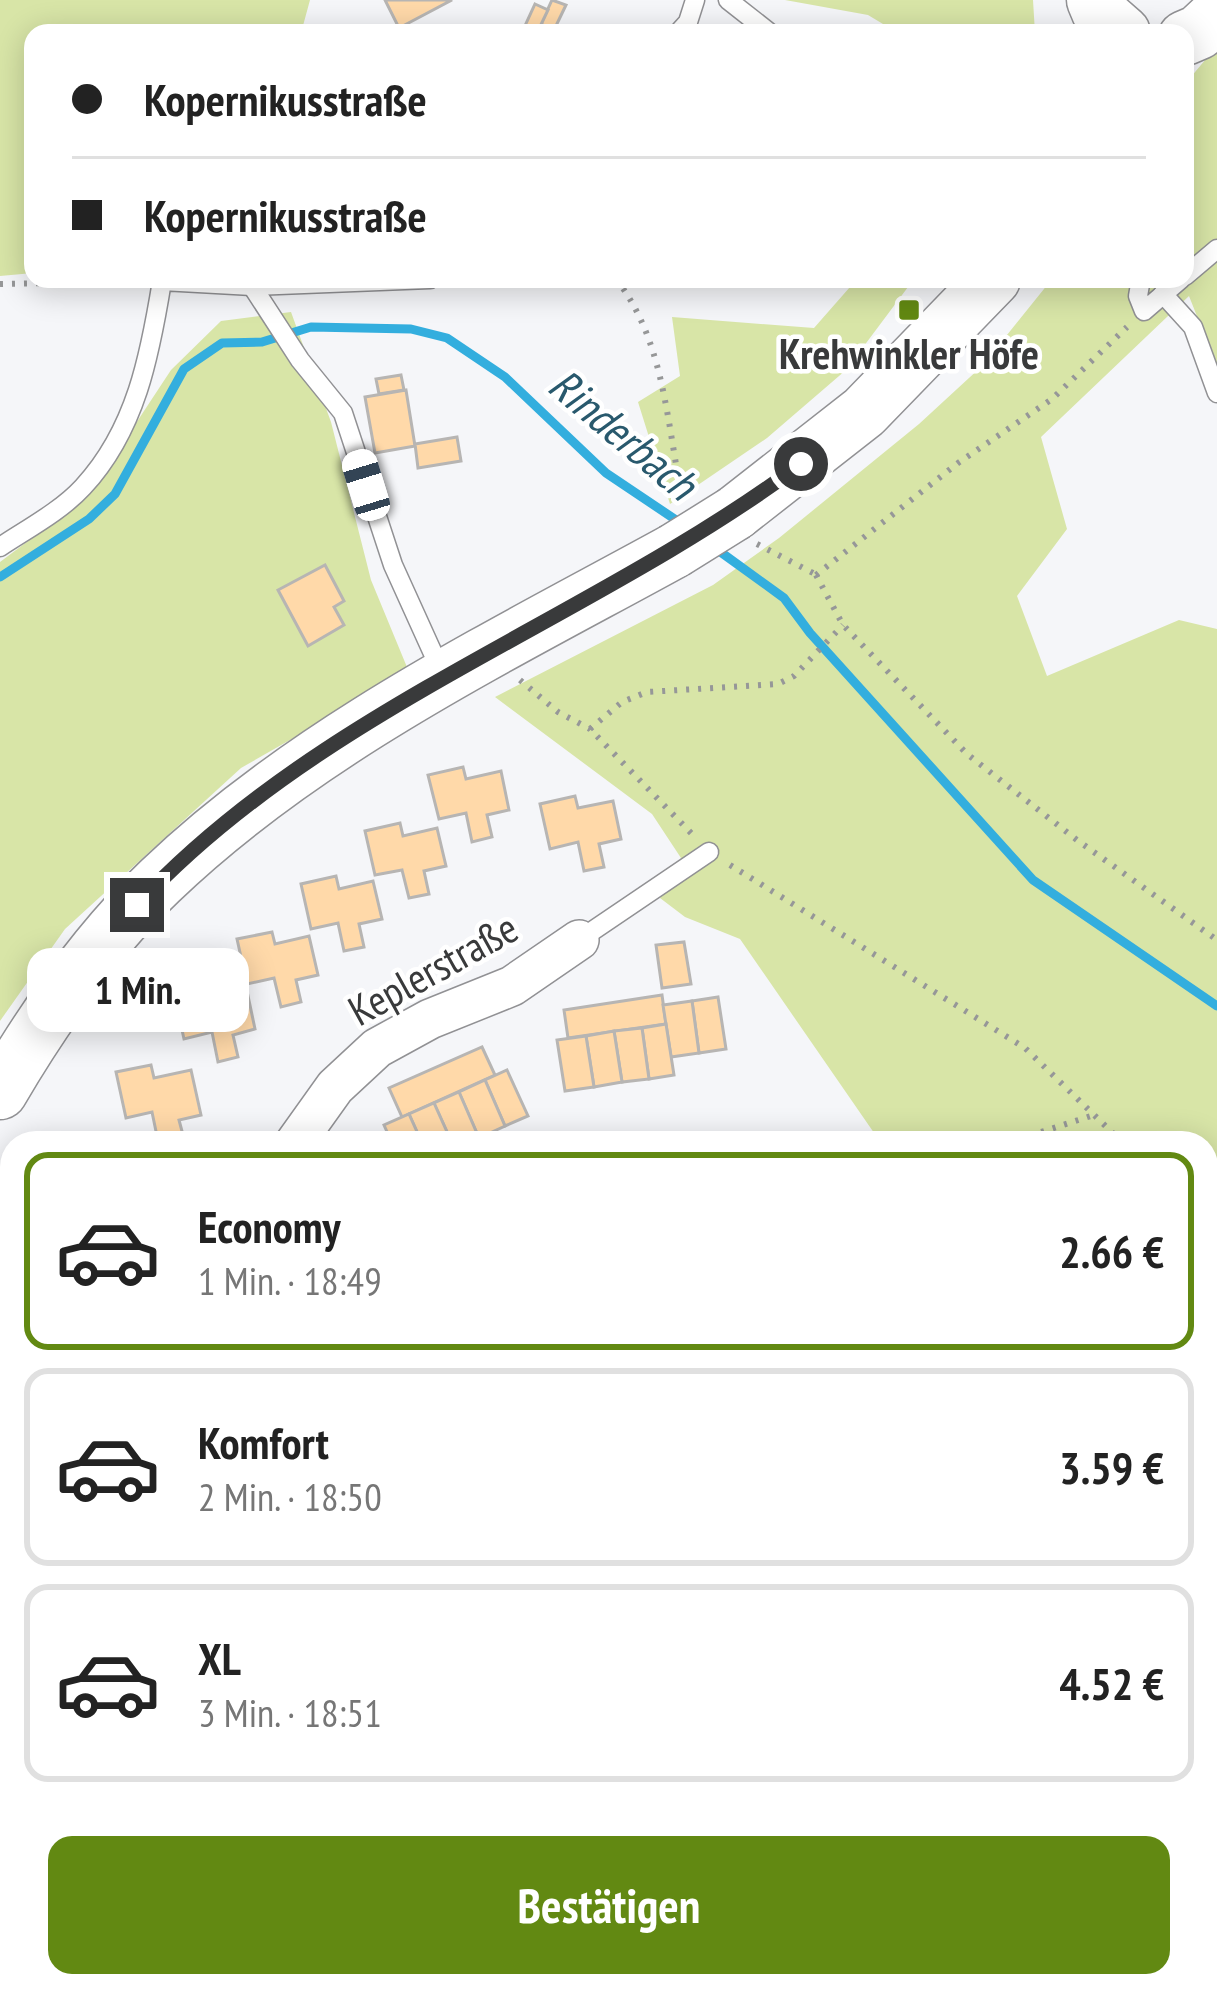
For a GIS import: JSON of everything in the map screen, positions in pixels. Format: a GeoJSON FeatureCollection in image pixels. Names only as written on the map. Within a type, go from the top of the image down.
{"type":"FeatureCollection","features":[{"type":"Feature","properties":{"kind":"street"},"geometry":{"type":"LineString","coordinates":[[0,1092],[64,995],[118,926],[170,871],[242,808],[444,678],[674,551],[864,412],[981,288]]}},
{"type":"Feature","properties":{"kind":"street","name":"Keplerstraße"},"geometry":{"type":"LineString","coordinates":[[303,1131],[334,1087],[377,1048],[430,1019],[512,986],[579,940]]}},
{"type":"Feature","properties":{"kind":"lane"},"geometry":{"type":"LineString","coordinates":[[728,0],[759,24]]}},
{"type":"Feature","properties":{"kind":"lane"},"geometry":{"type":"LineString","coordinates":[[0,548],[83,488],[135,405],[150,354],[161,288]]}},
{"type":"Feature","properties":{"kind":"lane"},"geometry":{"type":"LineString","coordinates":[[253,288],[300,360],[343,412],[393,565],[444,678]]}},
{"type":"Feature","properties":{"kind":"lane"},"geometry":{"type":"LineString","coordinates":[[1139,288],[1144,311],[1170,288]]}},
{"type":"Feature","properties":{"kind":"lane"},"geometry":{"type":"LineString","coordinates":[[1163,294],[1193,327],[1217,393]]}},
{"type":"Feature","properties":{"kind":"lane"},"geometry":{"type":"LineString","coordinates":[[579,940],[709,852]]}},
{"type":"Feature","properties":{"kind":"path"},"geometry":{"type":"LineString","coordinates":[[623,288],[637,306],[651,339],[679,481],[764,550],[816,575],[840,628],[968,754],[1077,840],[1217,940]]}},
{"type":"Feature","properties":{"kind":"path"},"geometry":{"type":"LineString","coordinates":[[816,575],[958,463],[1052,399],[1144,311]]}},
{"type":"Feature","properties":{"kind":"path"},"geometry":{"type":"LineString","coordinates":[[590,729],[622,702],[647,692],[778,684],[794,676],[840,628]]}},
{"type":"Feature","properties":{"kind":"path"},"geometry":{"type":"LineString","coordinates":[[499,646],[520,681],[558,712],[590,729],[709,852],[1025,1048],[1112,1131]]}},
{"type":"Feature","properties":{"kind":"path"},"geometry":{"type":"LineString","coordinates":[[1044,1131],[1097,1114]]}},
{"type":"Feature","properties":{"kind":"green space"},"geometry":{"type":"Polygon","coordinates":[[[0,0],[310,0],[303,24],[24,24],[24,274],[0,276],[0,0]]]}},
{"type":"Feature","properties":{"kind":"green space"},"geometry":{"type":"Polygon","coordinates":[[[785,0],[1033,0],[1034,24],[883,24],[868,15],[785,0]]]}},
{"type":"Feature","properties":{"kind":"green space"},"geometry":{"type":"Polygon","coordinates":[[[1217,52],[1217,367],[1189,296],[1041,437],[1067,529],[1017,596],[1047,676],[1179,620],[1217,629],[1217,1131],[873,1131],[740,939],[685,917],[660,898],[681,858],[652,814],[495,697],[713,585],[779,538],[982,366],[1045,288],[1194,288],[1194,73],[1217,52]]]}},
{"type":"Feature","properties":{"kind":"green space"},"geometry":{"type":"Polygon","coordinates":[[[849,288],[907,288],[846,370],[767,438],[670,504],[638,402],[680,376],[672,317],[814,328],[849,288]]]}},
{"type":"Feature","properties":{"kind":"green space"},"geometry":{"type":"Polygon","coordinates":[[[291,312],[331,422],[371,580],[409,672],[241,768],[65,929],[0,1021],[0,562],[88,496],[171,370],[221,321],[291,312]]]}},
{"type":"Feature","properties":{"kind":"building"},"geometry":{"type":"Polygon","coordinates":[[[385,0],[452,0],[407,24],[397,24],[385,0]]]}},
{"type":"Feature","properties":{"kind":"building"},"geometry":{"type":"Polygon","coordinates":[[[552,0],[566,5],[557,24],[541,24],[552,0]]]}},
{"type":"Feature","properties":{"kind":"building"},"geometry":{"type":"Polygon","coordinates":[[[535,4],[548,10],[541,24],[526,24],[535,4]]]}},
{"type":"Feature","properties":{"kind":"building"},"geometry":{"type":"Polygon","coordinates":[[[401,375],[404,390],[379,394],[376,379],[401,375]]]}},
{"type":"Feature","properties":{"kind":"building"},"geometry":{"type":"Polygon","coordinates":[[[406,390],[415,446],[375,453],[365,397],[406,390]]]}},
{"type":"Feature","properties":{"kind":"building"},"geometry":{"type":"Polygon","coordinates":[[[457,437],[461,461],[418,468],[415,444],[457,437]]]}},
{"type":"Feature","properties":{"kind":"building"},"geometry":{"type":"Polygon","coordinates":[[[325,565],[344,601],[334,607],[344,625],[308,646],[278,590],[325,565]]]}},
{"type":"Feature","properties":{"kind":"building"},"geometry":{"type":"Polygon","coordinates":[[[463,767],[466,779],[501,771],[509,810],[487,815],[492,837],[472,842],[466,813],[439,819],[428,775],[463,767]]]}},
{"type":"Feature","properties":{"kind":"building"},"geometry":{"type":"Polygon","coordinates":[[[575,796],[578,808],[613,801],[621,839],[599,844],[604,867],[584,871],[578,842],[550,849],[540,804],[575,796]]]}},
{"type":"Feature","properties":{"kind":"building"},"geometry":{"type":"Polygon","coordinates":[[[400,823],[403,836],[437,828],[446,866],[424,871],[429,894],[409,898],[402,870],[375,875],[365,831],[400,823]]]}},
{"type":"Feature","properties":{"kind":"building"},"geometry":{"type":"Polygon","coordinates":[[[336,876],[339,889],[373,881],[382,919],[359,924],[364,947],[344,951],[338,923],[311,929],[301,884],[336,876]]]}},
{"type":"Feature","properties":{"kind":"building"},"geometry":{"type":"Polygon","coordinates":[[[272,932],[275,944],[309,936],[318,975],[296,980],[301,1002],[281,1007],[274,978],[247,984],[237,939],[272,932]]]}},
{"type":"Feature","properties":{"kind":"building"},"geometry":{"type":"Polygon","coordinates":[[[684,942],[691,984],[662,988],[656,945],[684,942]]]}},
{"type":"Feature","properties":{"kind":"building"},"geometry":{"type":"Polygon","coordinates":[[[209,986],[212,999],[247,991],[255,1029],[233,1035],[238,1057],[218,1062],[212,1032],[184,1039],[174,994],[209,986]]]}},
{"type":"Feature","properties":{"kind":"building"},"geometry":{"type":"Polygon","coordinates":[[[662,995],[666,1024],[568,1038],[564,1010],[662,995]]]}},
{"type":"Feature","properties":{"kind":"building"},"geometry":{"type":"Polygon","coordinates":[[[718,997],[726,1049],[699,1053],[692,1001],[718,997]]]}},
{"type":"Feature","properties":{"kind":"building"},"geometry":{"type":"Polygon","coordinates":[[[692,1001],[699,1053],[671,1057],[663,1005],[692,1001]]]}},
{"type":"Feature","properties":{"kind":"building"},"geometry":{"type":"Polygon","coordinates":[[[666,1024],[674,1075],[649,1079],[642,1028],[666,1024]]]}},
{"type":"Feature","properties":{"kind":"building"},"geometry":{"type":"Polygon","coordinates":[[[642,1028],[649,1079],[622,1082],[614,1031],[642,1028]]]}},
{"type":"Feature","properties":{"kind":"building"},"geometry":{"type":"Polygon","coordinates":[[[614,1031],[622,1082],[594,1087],[586,1036],[614,1031]]]}},
{"type":"Feature","properties":{"kind":"building"},"geometry":{"type":"Polygon","coordinates":[[[586,1036],[594,1087],[565,1091],[557,1040],[586,1036]]]}},
{"type":"Feature","properties":{"kind":"building"},"geometry":{"type":"Polygon","coordinates":[[[482,1047],[495,1075],[402,1117],[389,1088],[482,1047]]]}},
{"type":"Feature","properties":{"kind":"building"},"geometry":{"type":"Polygon","coordinates":[[[151,1065],[154,1078],[191,1070],[201,1115],[179,1120],[182,1131],[156,1131],[152,1112],[126,1118],[116,1072],[151,1065]]]}},
{"type":"Feature","properties":{"kind":"building"},"geometry":{"type":"Polygon","coordinates":[[[507,1070],[528,1116],[505,1126],[485,1080],[507,1070]]]}},
{"type":"Feature","properties":{"kind":"building"},"geometry":{"type":"Polygon","coordinates":[[[485,1080],[505,1126],[476,1131],[459,1092],[485,1080]]]}},
{"type":"Feature","properties":{"kind":"building"},"geometry":{"type":"Polygon","coordinates":[[[459,1092],[476,1131],[447,1131],[434,1103],[459,1092]]]}},
{"type":"Feature","properties":{"kind":"building"},"geometry":{"type":"Polygon","coordinates":[[[434,1103],[447,1131],[417,1131],[409,1114],[434,1103]]]}},
{"type":"Feature","properties":{"kind":"building"},"geometry":{"type":"Polygon","coordinates":[[[409,1114],[417,1131],[387,1131],[384,1125],[409,1114]]]}},
{"type":"Feature","properties":{"kind":"waterway","name":"Rinderbach"},"geometry":{"type":"LineString","coordinates":[[0,577],[89,519],[115,494],[184,369],[222,343],[262,342],[311,327],[411,329],[447,338],[505,377],[606,473],[682,524]]}},
{"type":"Feature","properties":{"kind":"waterway","name":"Rinderbach"},"geometry":{"type":"LineString","coordinates":[[715,548],[784,598],[810,633],[1033,880],[1217,1006]]}},
{"type":"Feature","properties":{"kind":"place","name":"Krehwinkler Höfe"},"geometry":{"type":"Point","coordinates":[909,310]}},
{"type":"Feature","properties":{"kind":"route"},"geometry":{"type":"LineString","coordinates":[[137,905],[242,808],[288,776],[444,678],[674,551],[801,464]]}}]}
